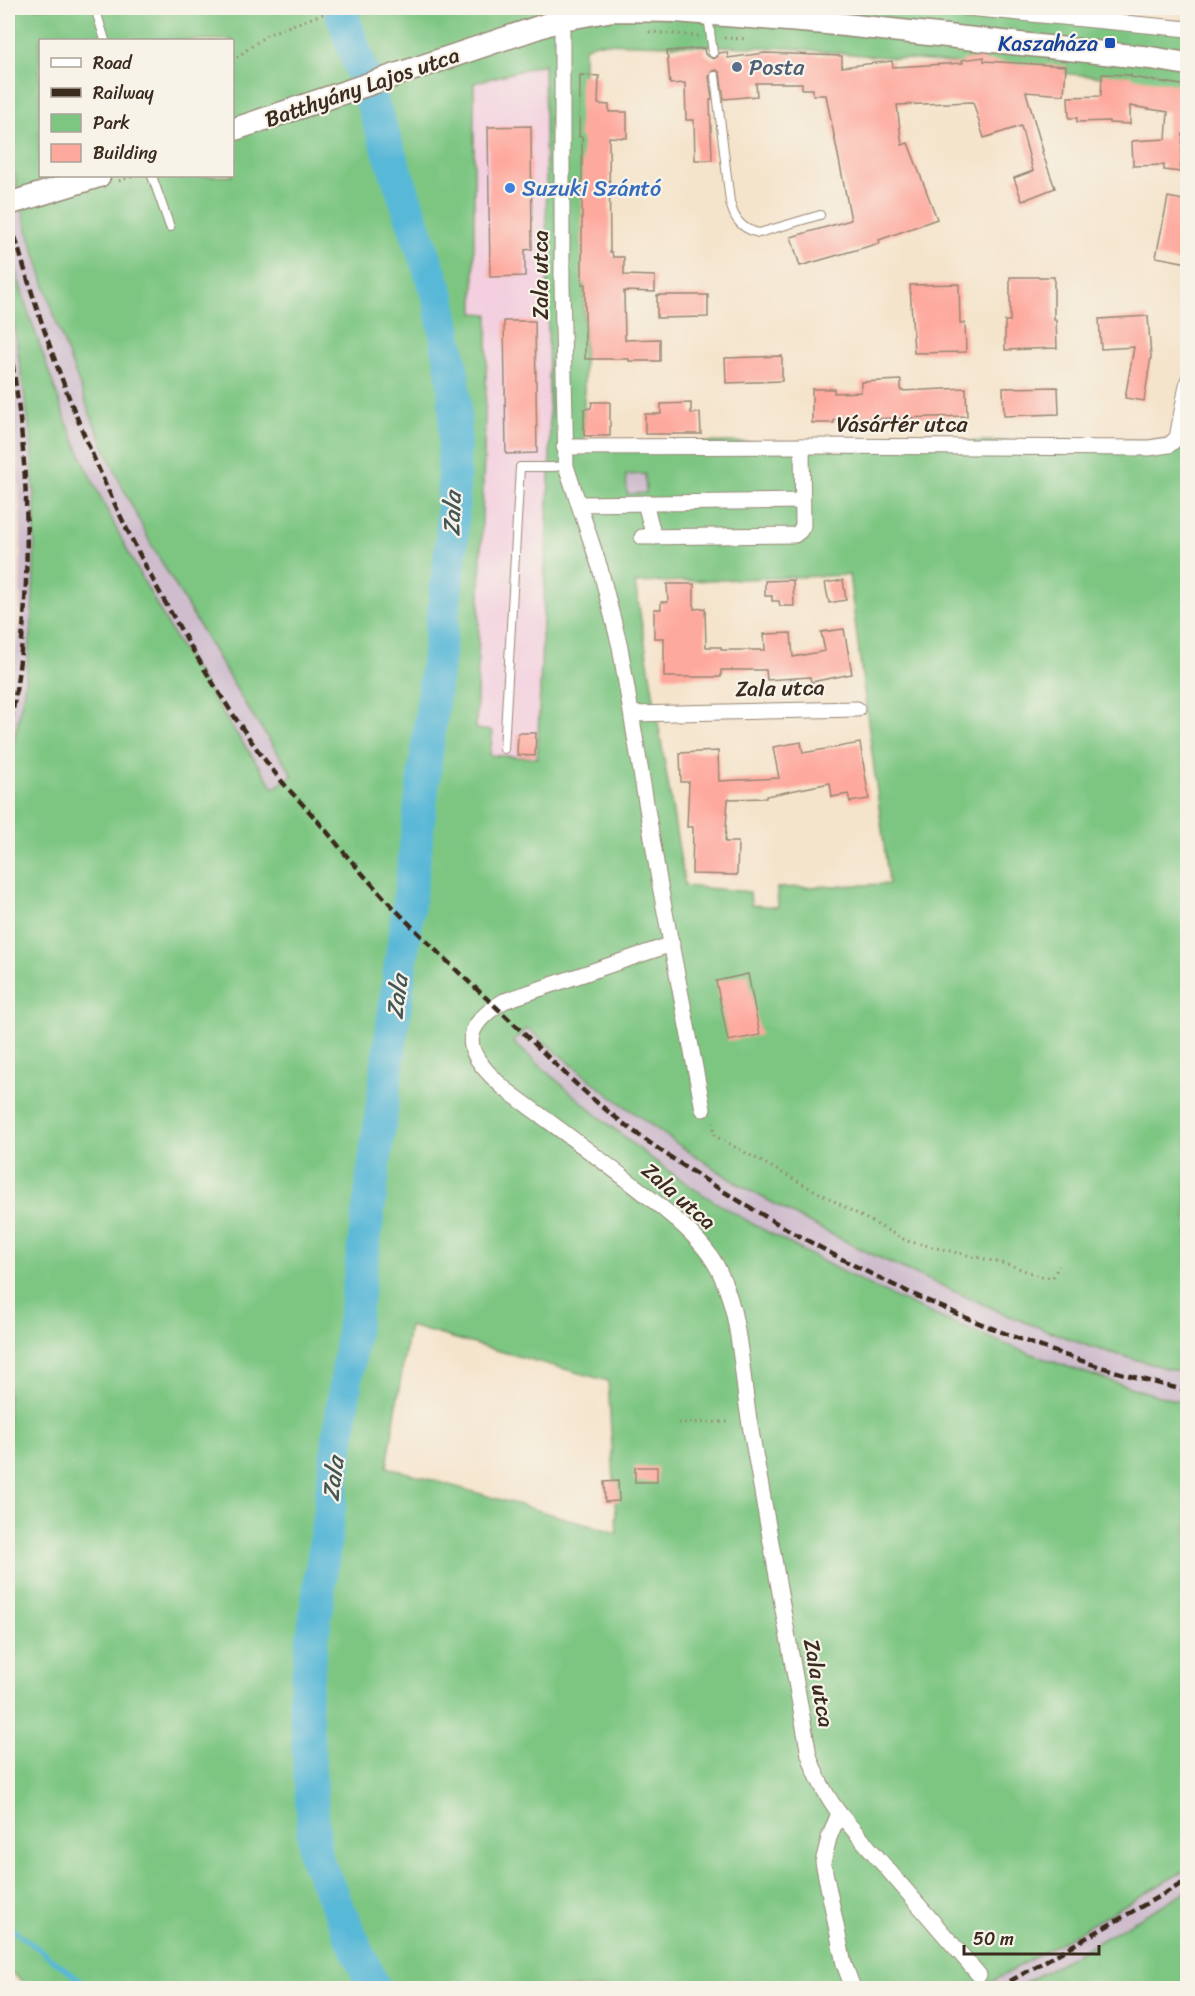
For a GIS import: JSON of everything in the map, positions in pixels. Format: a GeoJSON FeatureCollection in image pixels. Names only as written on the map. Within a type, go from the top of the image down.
{"type":"FeatureCollection","features":[{"type":"Feature","properties":{"kind":"street"},"geometry":{"type":"LineString","coordinates":[[967,8],[1188,29]]}},
{"type":"Feature","properties":{"kind":"street","name":"Batthyány Lajos utca"},"geometry":{"type":"LineString","coordinates":[[234,129],[492,43],[562,13],[646,9],[827,15],[1188,64]]}},
{"type":"Feature","properties":{"kind":"street","name":"Zala utca"},"geometry":{"type":"LineString","coordinates":[[562,13],[564,447],[566,466],[600,568],[620,647],[660,886],[703,1109]]}},
{"type":"Feature","properties":{"kind":"street"},"geometry":{"type":"LineString","coordinates":[[8,204],[96,177]]}},
{"type":"Feature","properties":{"kind":"street","name":"Vásártér utca"},"geometry":{"type":"LineString","coordinates":[[564,447],[1160,447],[1173,442],[1179,433],[1188,380]]}},
{"type":"Feature","properties":{"kind":"street"},"geometry":{"type":"LineString","coordinates":[[645,503],[648,537],[795,535],[803,526],[802,446]]}},
{"type":"Feature","properties":{"kind":"street"},"geometry":{"type":"LineString","coordinates":[[579,504],[802,501]]}},
{"type":"Feature","properties":{"kind":"street","name":"Zala utca"},"geometry":{"type":"LineString","coordinates":[[632,714],[857,709]]}},
{"type":"Feature","properties":{"kind":"street","name":"Zala utca"},"geometry":{"type":"LineString","coordinates":[[672,944],[504,1001],[481,1017],[475,1025],[471,1042],[475,1058],[505,1089],[631,1182],[686,1227],[710,1256],[726,1287],[734,1316],[749,1421],[809,1755],[816,1777],[838,1813],[979,1975]]}},
{"type":"Feature","properties":{"kind":"street"},"geometry":{"type":"LineString","coordinates":[[838,1813],[824,1862],[844,1964],[853,1989]]}},
{"type":"Feature","properties":{"kind":"lane"},"geometry":{"type":"LineString","coordinates":[[95,8],[105,39]]}},
{"type":"Feature","properties":{"kind":"lane"},"geometry":{"type":"LineString","coordinates":[[707,11],[713,53]]}},
{"type":"Feature","properties":{"kind":"lane"},"geometry":{"type":"LineString","coordinates":[[715,76],[730,202],[734,216],[750,231],[759,233],[820,215]]}},
{"type":"Feature","properties":{"kind":"lane"},"geometry":{"type":"LineString","coordinates":[[152,177],[170,227]]}},
{"type":"Feature","properties":{"kind":"lane"},"geometry":{"type":"LineString","coordinates":[[504,749],[520,467],[566,466]]}},
{"type":"Feature","properties":{"kind":"path"},"geometry":{"type":"LineString","coordinates":[[234,59],[268,34],[339,8]]}},
{"type":"Feature","properties":{"kind":"path"},"geometry":{"type":"LineString","coordinates":[[646,32],[757,39]]}},
{"type":"Feature","properties":{"kind":"path"},"geometry":{"type":"LineString","coordinates":[[703,1109],[713,1121],[715,1136],[907,1241],[1010,1265],[1042,1277],[1053,1277],[1059,1266]]}},
{"type":"Feature","properties":{"kind":"path"},"geometry":{"type":"LineString","coordinates":[[678,1423],[749,1421]]}},
{"type":"Feature","properties":{"kind":"shaded area"},"geometry":{"type":"Polygon","coordinates":[[[545,64],[550,455],[537,758],[490,755],[476,729],[488,314],[474,314],[474,83],[545,64]]]}},
{"type":"Feature","properties":{"kind":"shaded area"},"geometry":{"type":"Polygon","coordinates":[[[8,141],[27,229],[59,330],[91,416],[152,546],[247,707],[293,776],[275,788],[227,720],[176,640],[130,556],[91,478],[66,421],[26,306],[8,242],[8,141]]]}},
{"type":"Feature","properties":{"kind":"shaded area"},"geometry":{"type":"Polygon","coordinates":[[[8,284],[31,438],[35,511],[31,634],[24,691],[8,770],[8,705],[20,618],[21,531],[18,463],[8,365],[8,284]]]}},
{"type":"Feature","properties":{"kind":"shaded area"},"geometry":{"type":"Polygon","coordinates":[[[645,474],[646,493],[627,494],[625,475],[645,474]]]}},
{"type":"Feature","properties":{"kind":"shaded area"},"geometry":{"type":"Polygon","coordinates":[[[526,1027],[608,1094],[735,1182],[871,1254],[1014,1318],[1091,1347],[1187,1374],[1187,1404],[1058,1365],[990,1338],[897,1299],[738,1216],[693,1188],[637,1147],[583,1104],[513,1042],[526,1027]]]}},
{"type":"Feature","properties":{"kind":"shaded area"},"geometry":{"type":"Polygon","coordinates":[[[1187,1869],[1187,1891],[1016,1988],[981,1988],[1187,1869]]]}},
{"type":"Feature","properties":{"kind":"green space"},"geometry":{"type":"Polygon","coordinates":[[[8,8],[1003,8],[1187,23],[1187,94],[1135,80],[786,48],[596,43],[584,48],[584,443],[1187,440],[1187,1374],[1091,1347],[1014,1318],[871,1254],[801,1219],[735,1182],[608,1094],[527,1028],[513,1042],[601,1118],[669,1171],[717,1203],[779,1238],[887,1294],[985,1336],[1085,1373],[1187,1404],[1187,1869],[981,1988],[33,1988],[8,1971],[8,770],[24,691],[31,634],[35,511],[31,438],[8,284],[8,242],[26,306],[66,421],[91,478],[130,556],[176,640],[274,788],[293,775],[247,707],[152,546],[119,480],[91,416],[59,330],[27,229],[8,141],[8,8]],[[544,64],[474,83],[474,313],[488,314],[476,729],[493,731],[490,755],[537,758],[550,455],[544,64]],[[645,474],[626,475],[627,494],[646,493],[645,474]],[[849,575],[635,583],[685,886],[750,892],[751,905],[778,907],[777,888],[889,884],[849,575]],[[409,1326],[387,1467],[617,1533],[608,1381],[409,1326]]]}},
{"type":"Feature","properties":{"kind":"green space"},"geometry":{"type":"Polygon","coordinates":[[[1187,1891],[1187,1988],[1016,1988],[1187,1891]]]}},
{"type":"Feature","properties":{"kind":"building"},"geometry":{"type":"Polygon","coordinates":[[[704,48],[705,54],[713,59],[719,53],[727,52],[728,58],[765,53],[842,56],[842,67],[892,61],[893,67],[963,63],[962,60],[984,57],[984,61],[1066,66],[1064,95],[1026,92],[1042,152],[1055,188],[1022,201],[1014,178],[1033,171],[1021,126],[984,138],[973,102],[897,105],[902,145],[908,143],[937,219],[879,240],[880,243],[800,266],[791,237],[851,220],[826,95],[813,95],[813,89],[802,89],[802,83],[756,83],[757,96],[724,99],[720,73],[717,70],[712,71],[709,77],[712,100],[710,100],[712,160],[695,160],[694,120],[686,120],[685,83],[670,84],[667,51],[704,48]]]}},
{"type":"Feature","properties":{"kind":"building"},"geometry":{"type":"Polygon","coordinates":[[[1102,74],[1131,75],[1131,77],[1188,86],[1188,136],[1183,134],[1180,172],[1164,170],[1164,165],[1133,166],[1132,141],[1166,139],[1168,112],[1130,106],[1130,124],[1109,123],[1109,121],[1077,122],[1077,118],[1069,118],[1068,97],[1101,96],[1102,74]]]}},
{"type":"Feature","properties":{"kind":"building"},"geometry":{"type":"Polygon","coordinates":[[[580,75],[599,76],[598,104],[609,105],[609,112],[627,112],[627,138],[609,137],[610,252],[613,257],[624,257],[624,275],[655,276],[655,292],[624,291],[625,340],[660,339],[660,361],[585,359],[585,284],[582,284],[582,137],[579,137],[580,75]]]}},
{"type":"Feature","properties":{"kind":"building","name":"Suzuki Szántó"},"geometry":{"type":"Polygon","coordinates":[[[531,126],[532,249],[525,250],[525,276],[490,277],[488,127],[531,126]]]}},
{"type":"Feature","properties":{"kind":"building"},"geometry":{"type":"Polygon","coordinates":[[[1168,197],[1188,201],[1188,263],[1156,257],[1168,197]]]}},
{"type":"Feature","properties":{"kind":"building"},"geometry":{"type":"Polygon","coordinates":[[[1010,277],[1054,277],[1054,320],[1056,320],[1057,348],[1005,350],[1005,321],[1010,321],[1010,277]]]}},
{"type":"Feature","properties":{"kind":"building"},"geometry":{"type":"Polygon","coordinates":[[[959,284],[960,323],[965,323],[966,352],[914,353],[910,285],[959,284]]]}},
{"type":"Feature","properties":{"kind":"building"},"geometry":{"type":"Polygon","coordinates":[[[657,295],[708,295],[708,317],[657,318],[657,295]]]}},
{"type":"Feature","properties":{"kind":"building"},"geometry":{"type":"Polygon","coordinates":[[[1148,316],[1151,357],[1144,401],[1125,398],[1134,347],[1101,349],[1099,319],[1148,316]]]}},
{"type":"Feature","properties":{"kind":"building"},"geometry":{"type":"Polygon","coordinates":[[[504,321],[535,321],[537,453],[506,454],[504,321]]]}},
{"type":"Feature","properties":{"kind":"building"},"geometry":{"type":"Polygon","coordinates":[[[782,356],[782,381],[726,383],[725,358],[782,356]]]}},
{"type":"Feature","properties":{"kind":"building"},"geometry":{"type":"Polygon","coordinates":[[[901,380],[901,391],[966,388],[967,416],[834,420],[834,423],[812,423],[812,389],[834,389],[834,393],[861,392],[861,382],[901,380]]]}},
{"type":"Feature","properties":{"kind":"building"},"geometry":{"type":"Polygon","coordinates":[[[1058,387],[1059,414],[1004,416],[1003,388],[1058,387]]]}},
{"type":"Feature","properties":{"kind":"building"},"geometry":{"type":"Polygon","coordinates":[[[592,402],[610,402],[610,436],[584,436],[584,409],[591,408],[592,402]]]}},
{"type":"Feature","properties":{"kind":"building"},"geometry":{"type":"Polygon","coordinates":[[[691,403],[691,413],[700,413],[701,434],[645,434],[645,414],[661,414],[661,404],[691,403]]]}},
{"type":"Feature","properties":{"kind":"building"},"geometry":{"type":"Polygon","coordinates":[[[793,580],[794,606],[780,606],[779,601],[772,601],[772,596],[765,596],[765,581],[793,580]]]}},
{"type":"Feature","properties":{"kind":"building"},"geometry":{"type":"Polygon","coordinates":[[[843,580],[846,600],[829,603],[825,583],[843,580]]]}},
{"type":"Feature","properties":{"kind":"building"},"geometry":{"type":"Polygon","coordinates":[[[667,584],[694,584],[694,609],[705,608],[706,647],[721,647],[721,650],[765,650],[764,634],[791,633],[793,657],[825,651],[821,632],[844,629],[852,674],[811,682],[810,677],[767,680],[766,670],[721,670],[721,677],[664,677],[664,638],[654,638],[654,609],[661,609],[661,602],[668,602],[667,584]]]}},
{"type":"Feature","properties":{"kind":"building"},"geometry":{"type":"Polygon","coordinates":[[[518,733],[536,733],[535,756],[517,755],[518,733]]]}},
{"type":"Feature","properties":{"kind":"building"},"geometry":{"type":"Polygon","coordinates":[[[801,742],[803,753],[860,743],[869,799],[850,802],[848,794],[832,797],[830,783],[766,796],[766,798],[728,799],[725,842],[738,842],[737,875],[692,874],[693,827],[687,827],[689,782],[681,782],[680,753],[718,751],[719,781],[779,778],[773,747],[801,742]]]}},
{"type":"Feature","properties":{"kind":"building"},"geometry":{"type":"Polygon","coordinates":[[[748,974],[760,1035],[728,1041],[716,981],[748,974]]]}},
{"type":"Feature","properties":{"kind":"building"},"geometry":{"type":"Polygon","coordinates":[[[635,1467],[657,1467],[657,1482],[635,1482],[635,1467]]]}},
{"type":"Feature","properties":{"kind":"building"},"geometry":{"type":"Polygon","coordinates":[[[618,1481],[619,1501],[605,1502],[604,1482],[618,1481]]]}},
{"type":"Feature","properties":{"kind":"waterway","name":"Zala"},"geometry":{"type":"LineString","coordinates":[[340,8],[439,298],[453,376],[455,412],[452,539],[412,877],[305,1696],[315,1856],[374,1988]]}},
{"type":"Feature","properties":{"kind":"waterway"},"geometry":{"type":"LineString","coordinates":[[8,1926],[91,1988]]}},
{"type":"Feature","properties":{"kind":"railway"},"geometry":{"type":"LineString","coordinates":[[8,211],[24,268],[62,380],[108,489],[161,595],[222,697],[267,762],[371,883],[423,938],[599,1104],[673,1159],[751,1208],[855,1266],[962,1316],[1074,1358],[1188,1391]]}},
{"type":"Feature","properties":{"kind":"railway"},"geometry":{"type":"LineString","coordinates":[[8,337],[22,437],[27,537],[22,637],[8,737]]}},
{"type":"Feature","properties":{"kind":"railway"},"geometry":{"type":"LineString","coordinates":[[998,1988],[1188,1880]]}},
{"type":"Feature","properties":{"kind":"place","name":"Kaszaháza"},"geometry":{"type":"Point","coordinates":[1110,43]}},
{"type":"Feature","properties":{"kind":"place","name":"Posta"},"geometry":{"type":"Point","coordinates":[737,67]}},
{"type":"Feature","properties":{"kind":"place","name":"Suzuki Szántó"},"geometry":{"type":"Point","coordinates":[510,188]}}]}
